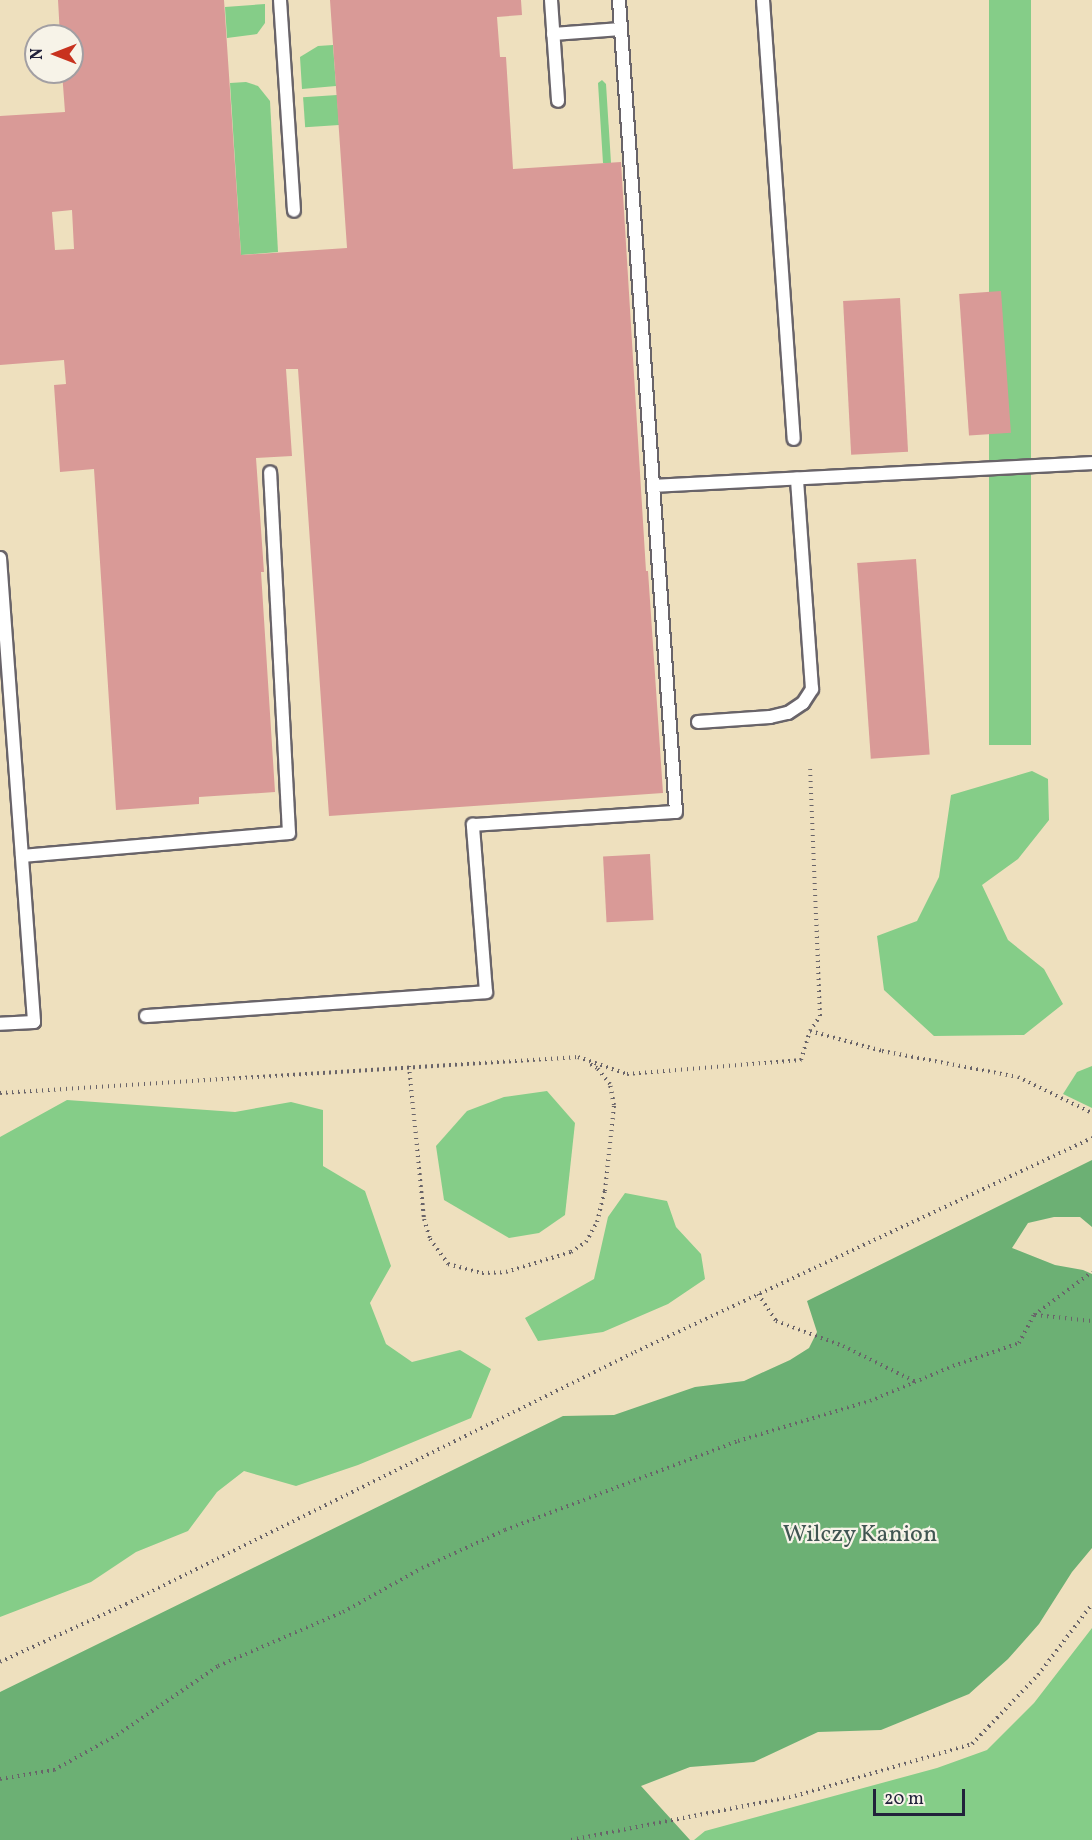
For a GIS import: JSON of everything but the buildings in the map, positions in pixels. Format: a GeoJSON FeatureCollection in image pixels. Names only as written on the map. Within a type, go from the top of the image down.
{"type":"FeatureCollection","features":[{"type":"Feature","properties":{"kind":"lane"},"geometry":{"type":"LineString","coordinates":[[280,0],[294,211]]}},
{"type":"Feature","properties":{"kind":"lane"},"geometry":{"type":"LineString","coordinates":[[551,0],[558,101]]}},
{"type":"Feature","properties":{"kind":"lane"},"geometry":{"type":"LineString","coordinates":[[146,1016],[486,992],[473,825],[676,812],[619,0]]}},
{"type":"Feature","properties":{"kind":"lane"},"geometry":{"type":"LineString","coordinates":[[763,0],[794,439]]}},
{"type":"Feature","properties":{"kind":"lane"},"geometry":{"type":"LineString","coordinates":[[553,34],[621,29]]}},
{"type":"Feature","properties":{"kind":"lane"},"geometry":{"type":"LineString","coordinates":[[653,486],[1092,463]]}},
{"type":"Feature","properties":{"kind":"lane"},"geometry":{"type":"LineString","coordinates":[[22,856],[289,833],[270,473]]}},
{"type":"Feature","properties":{"kind":"lane"},"geometry":{"type":"LineString","coordinates":[[698,722],[770,717],[788,713],[803,703],[812,689],[797,479]]}},
{"type":"Feature","properties":{"kind":"lane"},"geometry":{"type":"LineString","coordinates":[[0,558],[34,1022],[0,1024]]}},
{"type":"Feature","properties":{"kind":"path"},"geometry":{"type":"LineString","coordinates":[[0,1093],[578,1057],[627,1074],[801,1060],[810,1031],[820,1016],[810,769]]}},
{"type":"Feature","properties":{"kind":"path"},"geometry":{"type":"LineString","coordinates":[[810,1031],[924,1060],[1018,1077],[1092,1113]]}},
{"type":"Feature","properties":{"kind":"path"},"geometry":{"type":"LineString","coordinates":[[409,1066],[424,1219],[430,1239],[448,1264],[482,1273],[518,1269],[571,1252],[586,1242],[597,1222],[605,1191],[614,1105],[610,1084],[597,1068],[578,1057]]}},
{"type":"Feature","properties":{"kind":"path"},"geometry":{"type":"LineString","coordinates":[[0,1662],[126,1604],[635,1352],[1092,1138]]}},
{"type":"Feature","properties":{"kind":"path"},"geometry":{"type":"LineString","coordinates":[[0,1779],[54,1770],[117,1735],[218,1666],[343,1612],[422,1568],[505,1530],[738,1441],[870,1401],[1019,1343],[1034,1315],[1092,1272]]}},
{"type":"Feature","properties":{"kind":"path"},"geometry":{"type":"LineString","coordinates":[[758,1294],[776,1321],[843,1346],[916,1382]]}},
{"type":"Feature","properties":{"kind":"path"},"geometry":{"type":"LineString","coordinates":[[1034,1315],[1092,1322]]}},
{"type":"Feature","properties":{"kind":"path"},"geometry":{"type":"LineString","coordinates":[[571,1840],[795,1796],[972,1744],[1038,1675],[1092,1604]]}},
{"type":"Feature","properties":{"kind":"green space"},"geometry":{"type":"Polygon","coordinates":[[[989,0],[1031,0],[1031,745],[989,745],[989,0]]]}},
{"type":"Feature","properties":{"kind":"green space"},"geometry":{"type":"Polygon","coordinates":[[[265,4],[265,23],[257,34],[227,38],[225,7],[265,4]]]}},
{"type":"Feature","properties":{"kind":"green space"},"geometry":{"type":"Polygon","coordinates":[[[333,45],[336,86],[302,89],[300,57],[318,46],[333,45]]]}},
{"type":"Feature","properties":{"kind":"green space"},"geometry":{"type":"Polygon","coordinates":[[[602,80],[606,84],[611,163],[603,163],[598,83],[602,80]]]}},
{"type":"Feature","properties":{"kind":"green space"},"geometry":{"type":"Polygon","coordinates":[[[246,82],[258,86],[270,101],[278,252],[241,255],[230,83],[246,82]]]}},
{"type":"Feature","properties":{"kind":"green space"},"geometry":{"type":"Polygon","coordinates":[[[337,95],[339,125],[305,127],[303,97],[337,95]]]}},
{"type":"Feature","properties":{"kind":"green space"},"geometry":{"type":"Polygon","coordinates":[[[1032,771],[1048,779],[1049,820],[1018,859],[982,885],[1008,940],[1044,969],[1063,1004],[1024,1035],[934,1036],[884,990],[877,936],[917,921],[939,877],[951,795],[1032,771]]]}},
{"type":"Feature","properties":{"kind":"green space"},"geometry":{"type":"Polygon","coordinates":[[[1092,1066],[1092,1108],[1063,1094],[1077,1072],[1092,1066]]]}},
{"type":"Feature","properties":{"kind":"green space"},"geometry":{"type":"Polygon","coordinates":[[[547,1091],[575,1123],[565,1215],[539,1233],[509,1238],[444,1200],[436,1146],[467,1111],[504,1097],[547,1091]]]}},
{"type":"Feature","properties":{"kind":"green space"},"geometry":{"type":"Polygon","coordinates":[[[67,1100],[235,1112],[291,1102],[323,1110],[323,1166],[365,1191],[391,1266],[370,1303],[386,1344],[412,1362],[460,1350],[491,1369],[471,1418],[358,1465],[296,1486],[244,1471],[217,1492],[188,1531],[136,1552],[91,1582],[0,1617],[0,1137],[67,1100]]]}},
{"type":"Feature","properties":{"kind":"green space","name":"Wilczy Kanion"},"geometry":{"type":"Polygon","coordinates":[[[1092,1160],[1092,1227],[1080,1217],[1054,1217],[1028,1223],[1012,1248],[1055,1265],[1092,1274],[1092,1548],[1072,1572],[1039,1624],[1008,1659],[969,1694],[881,1730],[818,1732],[754,1762],[690,1767],[641,1786],[690,1840],[0,1840],[0,1692],[563,1416],[614,1415],[695,1387],[744,1381],[790,1360],[809,1348],[817,1332],[807,1301],[1092,1160]]]}},
{"type":"Feature","properties":{"kind":"green space"},"geometry":{"type":"Polygon","coordinates":[[[625,1193],[667,1201],[676,1227],[701,1254],[705,1279],[668,1304],[603,1332],[538,1341],[525,1318],[594,1279],[608,1217],[625,1193]]]}},
{"type":"Feature","properties":{"kind":"green space"},"geometry":{"type":"Polygon","coordinates":[[[1092,1628],[1092,1840],[694,1840],[705,1831],[937,1768],[987,1750],[1034,1703],[1092,1628]]]}}]}
